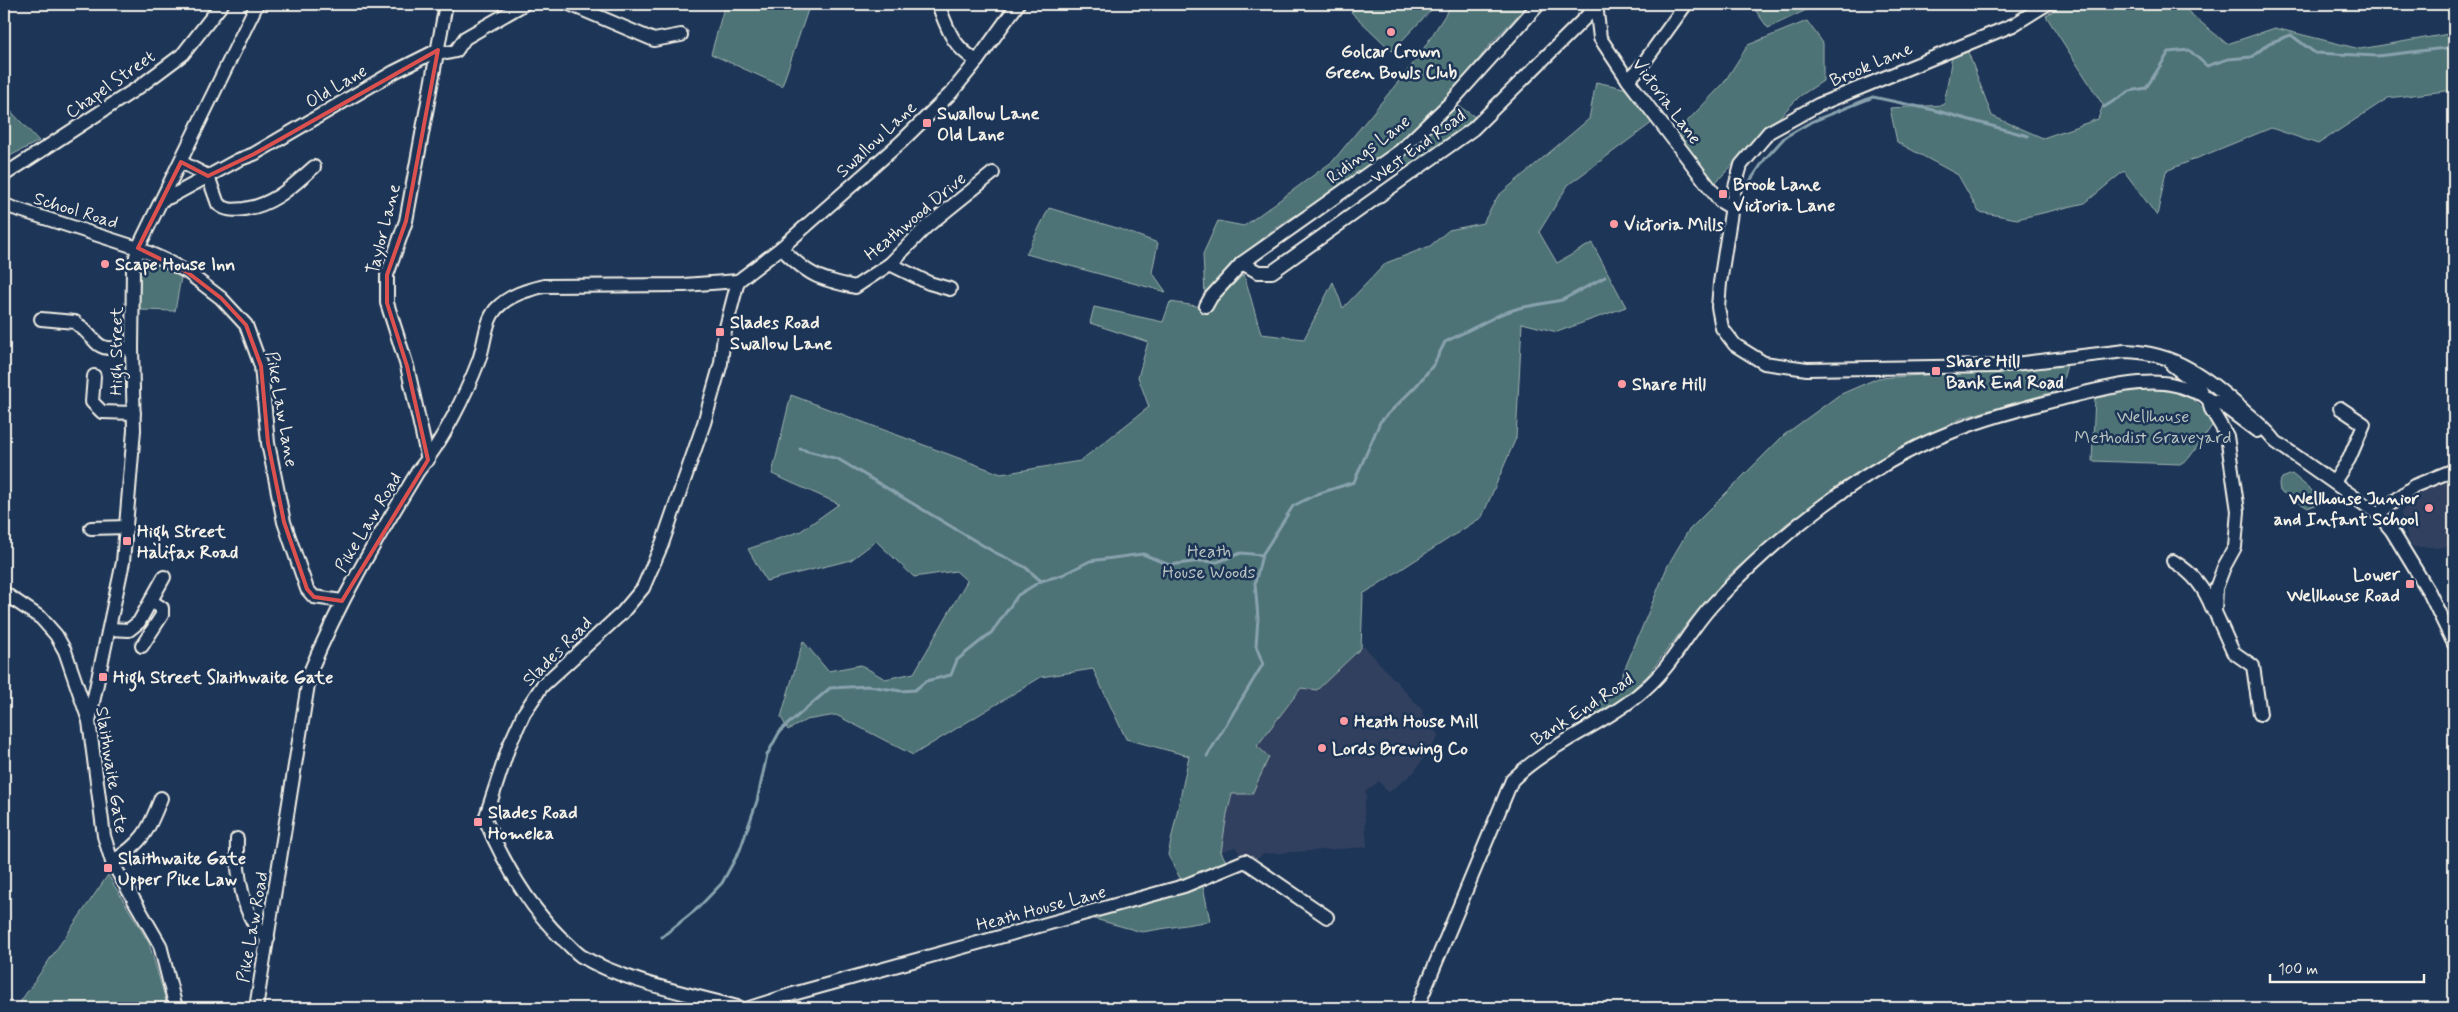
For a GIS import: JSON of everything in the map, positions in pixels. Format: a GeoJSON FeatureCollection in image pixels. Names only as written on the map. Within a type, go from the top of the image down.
{"type":"FeatureCollection","features":[{"type":"Feature","properties":{"kind":"street","name":"Chapel Street"},"geometry":{"type":"LineString","coordinates":[[4,175],[139,87],[183,54],[222,4]]}},
{"type":"Feature","properties":{"kind":"street","name":"High Street"},"geometry":{"type":"LineString","coordinates":[[89,721],[123,562],[127,527],[134,413],[132,348],[133,269],[138,248],[257,4]]}},
{"type":"Feature","properties":{"kind":"street","name":"Taylor Lane"},"geometry":{"type":"LineString","coordinates":[[428,460],[407,366],[387,303],[387,275],[406,221],[446,4]]}},
{"type":"Feature","properties":{"kind":"street","name":"Old Lane"},"geometry":{"type":"LineString","coordinates":[[162,200],[238,160],[254,154],[394,72],[438,50],[447,53],[456,51],[465,38],[524,4]]}},
{"type":"Feature","properties":{"kind":"street"},"geometry":{"type":"LineString","coordinates":[[569,4],[654,40],[681,35]]}},
{"type":"Feature","properties":{"kind":"street"},"geometry":{"type":"LineString","coordinates":[[938,4],[953,42],[964,53],[977,61]]}},
{"type":"Feature","properties":{"kind":"street","name":"Swallow Lane"},"geometry":{"type":"LineString","coordinates":[[738,281],[781,248],[901,142],[951,93],[977,61],[1018,4]]}},
{"type":"Feature","properties":{"kind":"street","name":"Ridings Lane"},"geometry":{"type":"LineString","coordinates":[[1206,306],[1211,297],[1242,262],[1400,151],[1452,102],[1540,4]]}},
{"type":"Feature","properties":{"kind":"street"},"geometry":{"type":"LineString","coordinates":[[1628,80],[1640,68],[1686,4]]}},
{"type":"Feature","properties":{"kind":"street","name":"Brook Lane"},"geometry":{"type":"LineString","coordinates":[[1732,208],[1734,187],[1741,165],[1769,132],[1818,105],[1867,83],[2012,25],[2047,4]]}},
{"type":"Feature","properties":{"kind":"street","name":"West End Road"},"geometry":{"type":"LineString","coordinates":[[1242,262],[1258,272],[1272,272],[1473,129],[1595,6]]}},
{"type":"Feature","properties":{"kind":"street","name":"Victoria Lane"},"geometry":{"type":"LineString","coordinates":[[1595,6],[1600,38],[1628,80],[1720,201],[1732,208]]}},
{"type":"Feature","properties":{"kind":"street"},"geometry":{"type":"LineString","coordinates":[[181,162],[208,176],[218,204],[231,210],[262,206],[290,188],[314,167]]}},
{"type":"Feature","properties":{"kind":"street","name":"Heathwood Drive"},"geometry":{"type":"LineString","coordinates":[[781,248],[800,268],[821,279],[855,287],[890,264],[926,227],[993,173]]}},
{"type":"Feature","properties":{"kind":"street","name":"School Road"},"geometry":{"type":"LineString","coordinates":[[4,205],[138,248]]}},
{"type":"Feature","properties":{"kind":"street"},"geometry":{"type":"LineString","coordinates":[[1732,208],[1720,283],[1719,312],[1722,328],[1735,345],[1764,363],[1807,369],[1997,366],[2125,351],[2145,352],[2192,368],[2268,431],[2276,442]]}},
{"type":"Feature","properties":{"kind":"street","name":"Pike Law Lane"},"geometry":{"type":"LineString","coordinates":[[138,248],[187,272],[221,298],[246,325],[261,366],[268,442],[284,522],[307,589],[314,597],[342,601]]}},
{"type":"Feature","properties":{"kind":"street"},"geometry":{"type":"LineString","coordinates":[[890,264],[929,283],[950,290]]}},
{"type":"Feature","properties":{"kind":"street","name":"Pike Law Road"},"geometry":{"type":"LineString","coordinates":[[256,1008],[310,672],[342,601],[378,536],[418,471],[428,460],[467,389],[480,358],[491,317],[498,308],[522,292],[544,286],[684,285],[738,281]]}},
{"type":"Feature","properties":{"kind":"street","name":"Slades Road"},"geometry":{"type":"LineString","coordinates":[[738,281],[724,334],[721,363],[704,423],[662,544],[643,588],[622,613],[542,686],[524,713],[509,746],[485,820],[498,851],[524,895],[556,932],[579,954],[610,970],[741,1008]]}},
{"type":"Feature","properties":{"kind":"street"},"geometry":{"type":"LineString","coordinates":[[41,319],[75,322],[97,346],[106,349],[132,348]]}},
{"type":"Feature","properties":{"kind":"street"},"geometry":{"type":"LineString","coordinates":[[2162,357],[2198,384],[2227,436],[2238,511],[2235,547],[2224,567],[2216,588],[2215,612]]}},
{"type":"Feature","properties":{"kind":"street"},"geometry":{"type":"LineString","coordinates":[[94,376],[92,402],[102,412],[134,413]]}},
{"type":"Feature","properties":{"kind":"street","name":"Bank End Road"},"geometry":{"type":"LineString","coordinates":[[1417,1008],[1512,780],[1559,743],[1626,706],[1668,667],[1714,603],[1766,553],[1871,472],[1947,434],[2000,414],[2131,385],[2176,385],[2206,397]]}},
{"type":"Feature","properties":{"kind":"street"},"geometry":{"type":"LineString","coordinates":[[2206,397],[2218,402],[2250,427],[2276,442],[2378,514],[2392,531],[2429,592],[2454,644]]}},
{"type":"Feature","properties":{"kind":"street"},"geometry":{"type":"LineString","coordinates":[[2334,482],[2349,459],[2364,429],[2362,421],[2340,408]]}},
{"type":"Feature","properties":{"kind":"street"},"geometry":{"type":"LineString","coordinates":[[2378,514],[2414,486],[2454,470]]}},
{"type":"Feature","properties":{"kind":"street"},"geometry":{"type":"LineString","coordinates":[[90,528],[127,527]]}},
{"type":"Feature","properties":{"kind":"street"},"geometry":{"type":"LineString","coordinates":[[2173,561],[2190,571],[2205,590],[2233,652],[2253,666],[2260,714]]}},
{"type":"Feature","properties":{"kind":"street"},"geometry":{"type":"LineString","coordinates":[[109,629],[129,630],[139,622],[164,577]]}},
{"type":"Feature","properties":{"kind":"street","name":"Slaithwaite Gate"},"geometry":{"type":"LineString","coordinates":[[4,593],[41,618],[56,634],[66,651],[89,721],[104,836],[112,862],[160,945],[176,1008]]}},
{"type":"Feature","properties":{"kind":"street"},"geometry":{"type":"LineString","coordinates":[[142,646],[162,615],[162,608],[151,601]]}},
{"type":"Feature","properties":{"kind":"street","name":"Slaithwaite Gate"},"geometry":{"type":"LineString","coordinates":[[112,862],[134,848],[149,829],[161,798]]}},
{"type":"Feature","properties":{"kind":"street"},"geometry":{"type":"LineString","coordinates":[[237,839],[237,860],[249,912],[253,924],[260,933],[268,938]]}},
{"type":"Feature","properties":{"kind":"street","name":"Heath House Lane"},"geometry":{"type":"LineString","coordinates":[[749,1008],[811,989],[1165,892],[1246,861],[1326,917]]}},
{"type":"Feature","properties":{"kind":"highlighted area"},"geometry":{"type":"Polygon","coordinates":[[[438,50],[406,221],[387,275],[387,303],[407,366],[428,460],[342,601],[314,597],[307,589],[284,522],[268,443],[261,366],[246,325],[221,298],[187,272],[138,248],[181,162],[208,176],[254,154],[438,50]]]}},
{"type":"Feature","properties":{"kind":"shaded area","name":"Wellhouse Junior and Infant School"},"geometry":{"type":"Polygon","coordinates":[[[2440,478],[2454,478],[2454,544],[2444,547],[2413,547],[2409,542],[2401,513],[2407,504],[2440,478]]]}},
{"type":"Feature","properties":{"kind":"shaded area"},"geometry":{"type":"Polygon","coordinates":[[[1364,646],[1423,711],[1422,713],[1439,736],[1414,772],[1388,793],[1379,781],[1365,792],[1367,795],[1364,806],[1367,847],[1263,854],[1255,861],[1242,856],[1235,847],[1221,852],[1232,794],[1269,757],[1257,746],[1301,688],[1317,690],[1364,646]]]}},
{"type":"Feature","properties":{"kind":"green space"},"geometry":{"type":"Polygon","coordinates":[[[725,4],[810,4],[782,86],[711,54],[725,4]]]}},
{"type":"Feature","properties":{"kind":"green space","name":"Golcar Crown Green Bowls Club"},"geometry":{"type":"Polygon","coordinates":[[[1359,4],[1426,4],[1432,9],[1392,51],[1351,12],[1359,4]]]}},
{"type":"Feature","properties":{"kind":"green space"},"geometry":{"type":"Polygon","coordinates":[[[1452,4],[1529,4],[1495,39],[1447,98],[1478,119],[1402,171],[1377,165],[1275,228],[1226,270],[1205,296],[1203,254],[1218,221],[1244,226],[1333,161],[1417,59],[1452,4]]]}},
{"type":"Feature","properties":{"kind":"green space"},"geometry":{"type":"Polygon","coordinates":[[[1751,4],[1819,4],[1768,28],[1751,4]]]}},
{"type":"Feature","properties":{"kind":"green space"},"geometry":{"type":"Polygon","coordinates":[[[2062,4],[2179,4],[2227,44],[2275,28],[2360,49],[2454,33],[2454,90],[2388,98],[2318,144],[2271,128],[2166,171],[2157,216],[2124,171],[2085,203],[2017,219],[1979,212],[1958,175],[1897,142],[1890,108],[1944,105],[1952,56],[1968,52],[1992,116],[2043,138],[2098,119],[2103,105],[2046,16],[2062,4]]]}},
{"type":"Feature","properties":{"kind":"green space"},"geometry":{"type":"Polygon","coordinates":[[[1807,21],[1823,43],[1823,81],[1800,96],[1713,185],[1675,134],[1723,84],[1748,45],[1807,21]]]}},
{"type":"Feature","properties":{"kind":"green space","name":"Heath House Woods"},"geometry":{"type":"Polygon","coordinates":[[[1596,82],[1624,88],[1653,122],[1568,185],[1539,232],[1557,263],[1592,243],[1626,307],[1557,332],[1522,323],[1516,438],[1482,517],[1363,594],[1361,648],[1317,690],[1301,688],[1257,746],[1269,757],[1252,794],[1232,794],[1221,852],[1228,865],[1184,886],[1168,855],[1189,756],[1126,739],[1093,669],[1041,677],[913,755],[836,715],[806,720],[788,730],[781,717],[803,641],[828,671],[861,665],[885,679],[914,673],[967,581],[956,571],[914,577],[876,541],[851,560],[766,581],[748,549],[801,531],[839,504],[772,474],[791,395],[1001,474],[1080,461],[1149,407],[1138,377],[1148,342],[1090,323],[1094,307],[1163,322],[1170,302],[1210,308],[1244,274],[1261,334],[1304,339],[1333,282],[1343,308],[1386,263],[1430,246],[1449,230],[1483,223],[1498,196],[1589,119],[1596,82]]]}},
{"type":"Feature","properties":{"kind":"green space"},"geometry":{"type":"Polygon","coordinates":[[[4,104],[39,141],[4,159],[4,104]]]}},
{"type":"Feature","properties":{"kind":"green space"},"geometry":{"type":"Polygon","coordinates":[[[1049,208],[1117,228],[1158,243],[1152,272],[1166,292],[1026,254],[1049,208]]]}},
{"type":"Feature","properties":{"kind":"green space"},"geometry":{"type":"Polygon","coordinates":[[[141,255],[181,277],[175,311],[139,310],[141,255]]]}},
{"type":"Feature","properties":{"kind":"green space"},"geometry":{"type":"Polygon","coordinates":[[[2067,365],[2060,390],[1962,418],[1906,446],[1852,478],[1786,524],[1727,577],[1689,621],[1648,675],[1622,699],[1581,723],[1621,678],[1668,565],[1688,531],[1784,435],[1839,395],[1878,378],[2067,365]]]}},
{"type":"Feature","properties":{"kind":"green space","name":"Wellhouse Methodist Graveyard"},"geometry":{"type":"Polygon","coordinates":[[[2146,389],[2168,390],[2186,395],[2200,405],[2214,423],[2189,458],[2180,464],[2092,461],[2095,398],[2146,389]]]}},
{"type":"Feature","properties":{"kind":"green space"},"geometry":{"type":"Polygon","coordinates":[[[2292,474],[2321,498],[2315,505],[2308,508],[2280,491],[2279,484],[2282,478],[2292,474]]]}},
{"type":"Feature","properties":{"kind":"green space"},"geometry":{"type":"Polygon","coordinates":[[[108,875],[149,943],[166,1001],[166,1008],[16,1008],[108,875]]]}},
{"type":"Feature","properties":{"kind":"green space"},"geometry":{"type":"Polygon","coordinates":[[[1203,886],[1210,921],[1142,932],[1091,918],[1203,886]]]}},
{"type":"Feature","properties":{"kind":"waterway"},"geometry":{"type":"LineString","coordinates":[[2104,107],[2130,91],[2146,88],[2169,52],[2189,50],[2207,66],[2228,59],[2252,57],[2269,43],[2291,35],[2315,53],[2377,56],[2454,47]]}},
{"type":"Feature","properties":{"kind":"waterway"},"geometry":{"type":"LineString","coordinates":[[1748,184],[1765,159],[1785,137],[1811,122],[1873,97],[1934,110],[2028,136]]}},
{"type":"Feature","properties":{"kind":"waterway"},"geometry":{"type":"LineString","coordinates":[[662,937],[698,908],[722,883],[740,850],[757,801],[767,755],[780,731],[830,688],[869,686],[901,691],[915,690],[926,681],[951,675],[957,660],[992,632],[1018,595],[1041,581],[1062,575],[1090,561],[1143,554],[1169,565],[1201,561],[1217,562],[1241,553],[1262,555],[1293,506],[1317,494],[1354,482],[1380,422],[1417,385],[1434,364],[1445,342],[1501,314],[1519,308],[1562,300],[1605,277]]}},
{"type":"Feature","properties":{"kind":"waterway"},"geometry":{"type":"LineString","coordinates":[[800,449],[838,459],[994,552],[1025,567],[1041,581]]}},
{"type":"Feature","properties":{"kind":"waterway"},"geometry":{"type":"LineString","coordinates":[[1207,756],[1263,664],[1256,646],[1258,618],[1255,583],[1262,555]]}},
{"type":"Feature","properties":{"kind":"place","name":"Golcar Crown Green Bowls Club"},"geometry":{"type":"Point","coordinates":[1391,32]}},
{"type":"Feature","properties":{"kind":"place","name":"Swallow Lane Old Lane"},"geometry":{"type":"Point","coordinates":[927,123]}},
{"type":"Feature","properties":{"kind":"place","name":"Brook Lane Victoria Lane"},"geometry":{"type":"Point","coordinates":[1723,194]}},
{"type":"Feature","properties":{"kind":"place","name":"Victoria Mills"},"geometry":{"type":"Point","coordinates":[1614,224]}},
{"type":"Feature","properties":{"kind":"place","name":"Scape House Inn"},"geometry":{"type":"Point","coordinates":[105,264]}},
{"type":"Feature","properties":{"kind":"place","name":"Slades Road Swallow Lane"},"geometry":{"type":"Point","coordinates":[720,332]}},
{"type":"Feature","properties":{"kind":"place","name":"Share Hill Bank End Road"},"geometry":{"type":"Point","coordinates":[1936,371]}},
{"type":"Feature","properties":{"kind":"place","name":"Share Hill"},"geometry":{"type":"Point","coordinates":[1622,384]}},
{"type":"Feature","properties":{"kind":"place","name":"Wellhouse Junior and Infant School"},"geometry":{"type":"Point","coordinates":[2429,508]}},
{"type":"Feature","properties":{"kind":"place","name":"High Street Halifax Road"},"geometry":{"type":"Point","coordinates":[127,541]}},
{"type":"Feature","properties":{"kind":"place","name":"Lower Wellhouse Road"},"geometry":{"type":"Point","coordinates":[2410,584]}},
{"type":"Feature","properties":{"kind":"place","name":"High Street Slaithwaite Gate"},"geometry":{"type":"Point","coordinates":[103,677]}},
{"type":"Feature","properties":{"kind":"place","name":"Heath House Mill"},"geometry":{"type":"Point","coordinates":[1344,721]}},
{"type":"Feature","properties":{"kind":"place","name":"Lords Brewing Co"},"geometry":{"type":"Point","coordinates":[1322,748]}},
{"type":"Feature","properties":{"kind":"place","name":"Slades Road Homelea"},"geometry":{"type":"Point","coordinates":[478,822]}},
{"type":"Feature","properties":{"kind":"place","name":"Slaithwaite Gate Upper Pike Law"},"geometry":{"type":"Point","coordinates":[108,868]}}]}
